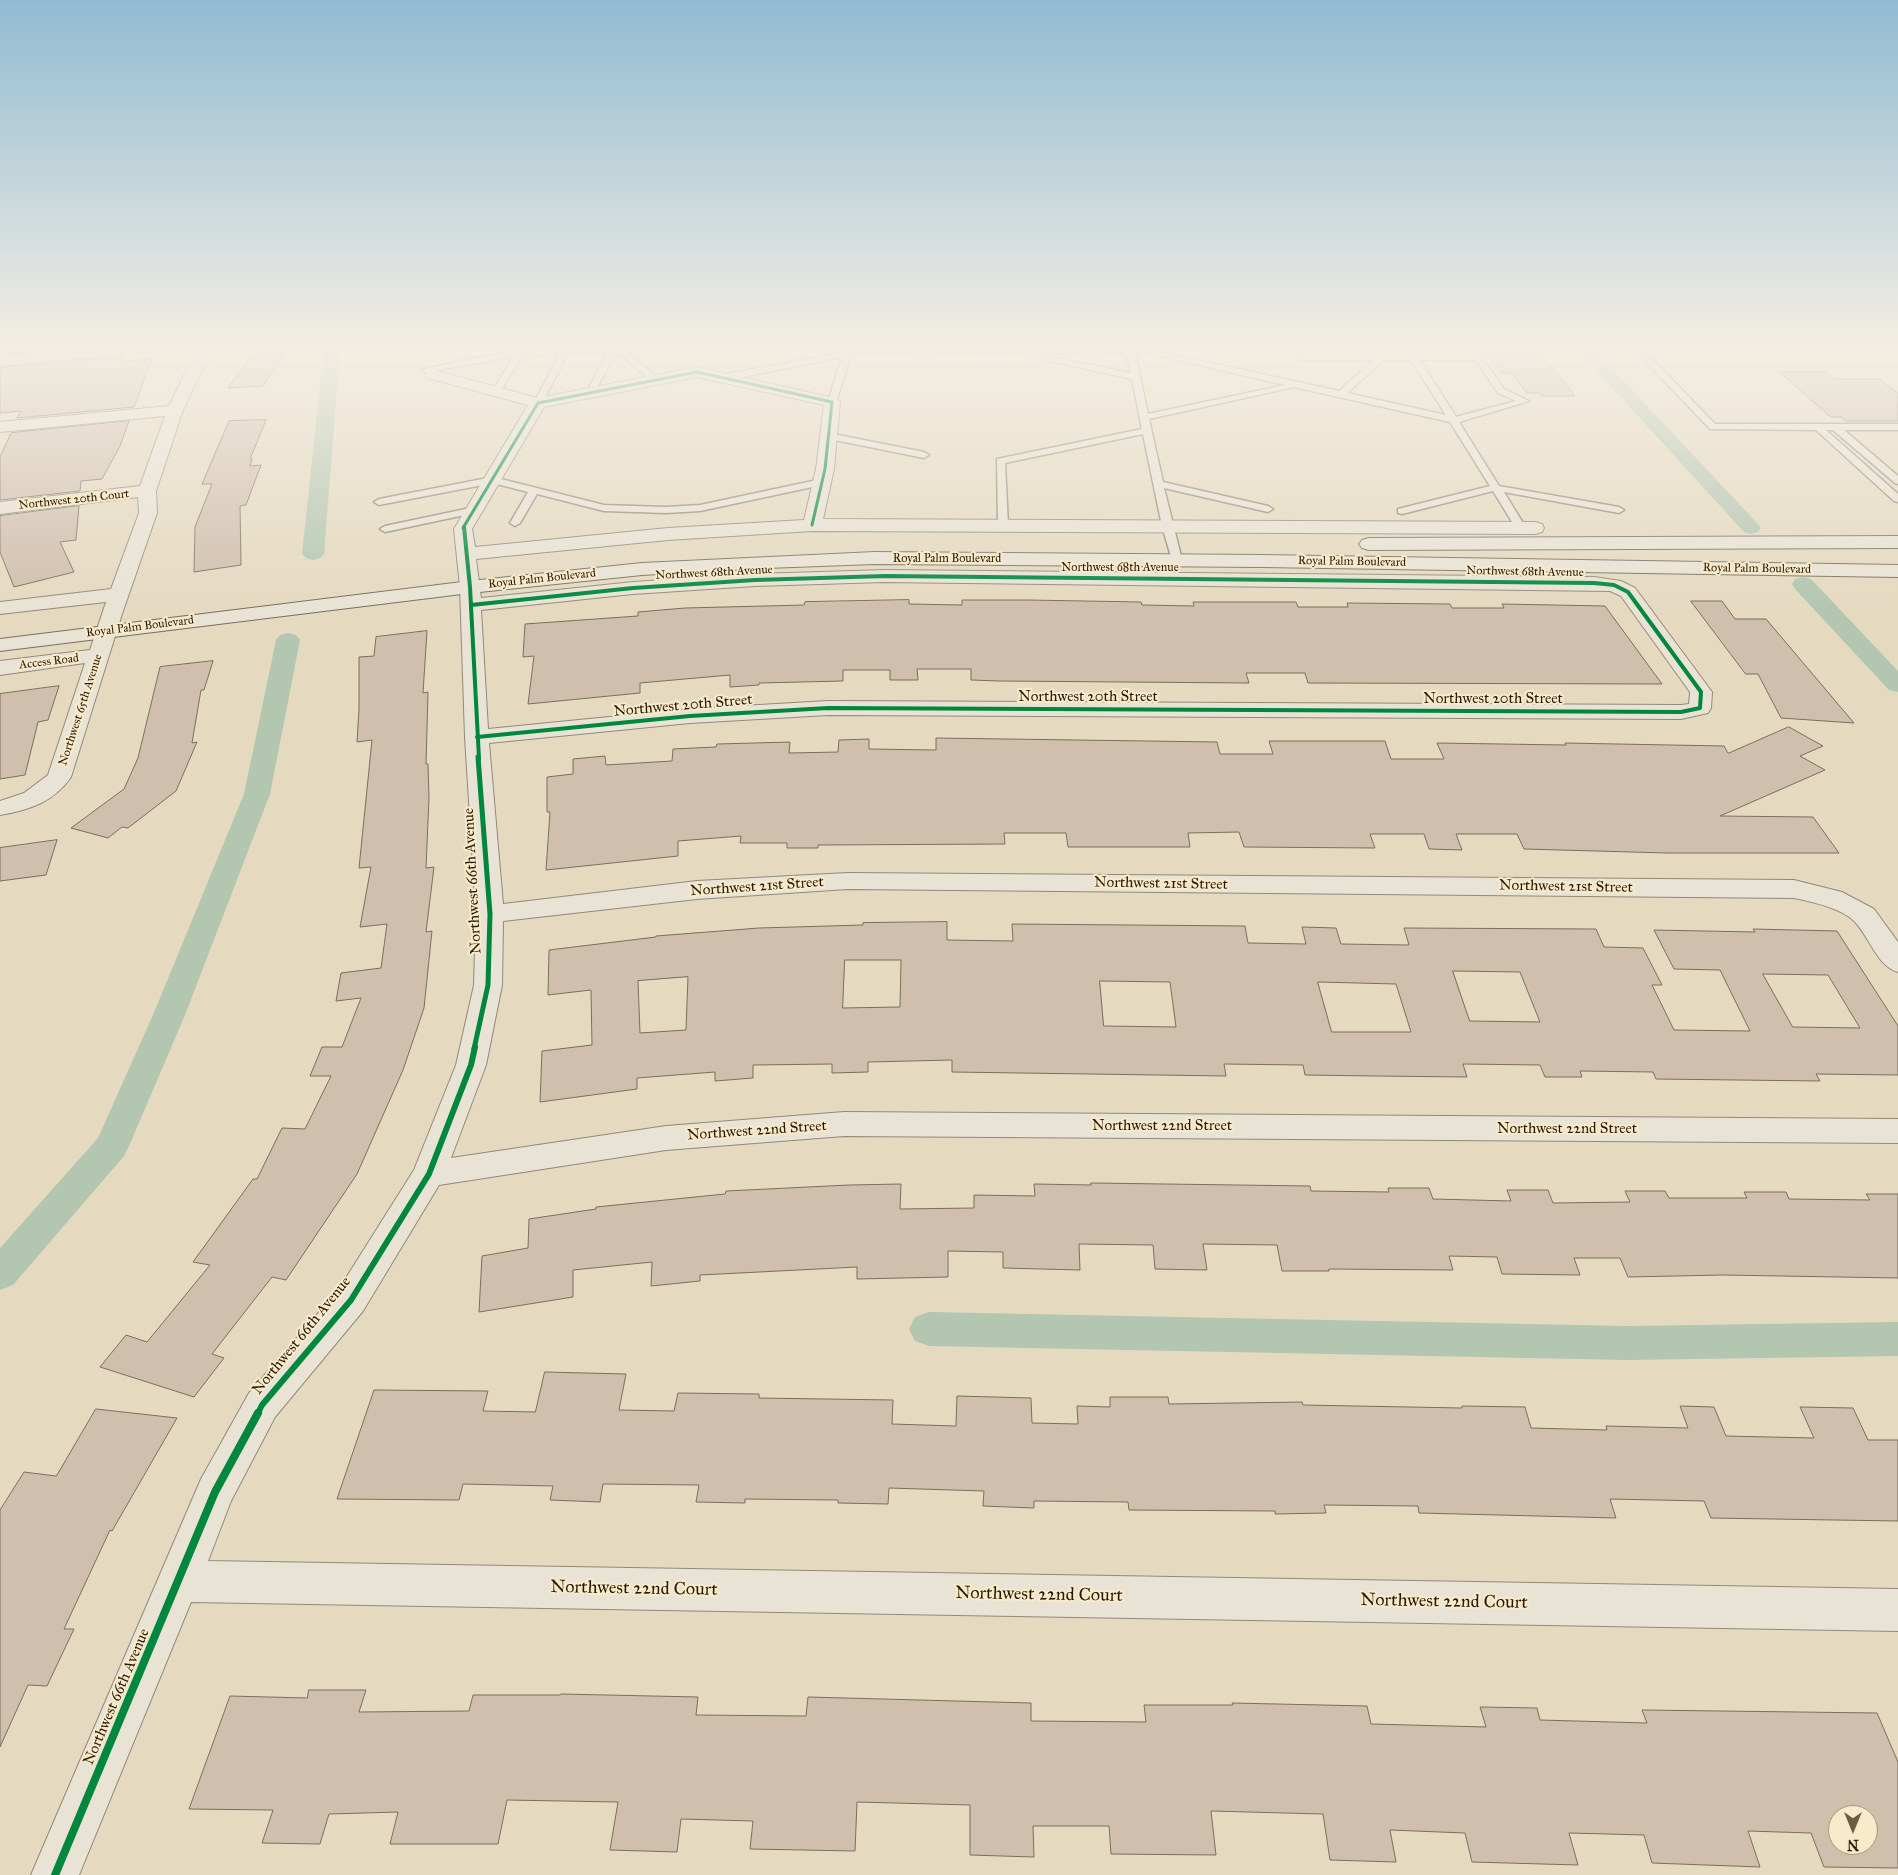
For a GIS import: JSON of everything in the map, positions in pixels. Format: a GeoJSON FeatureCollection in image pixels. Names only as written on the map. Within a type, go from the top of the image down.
{"type":"FeatureCollection","features":[{"type":"Feature","properties":{"kind":"street","name":"Northwest 65th Avenue"},"geometry":{"type":"LineString","coordinates":[[0,808],[18,805],[44,794],[59,777],[98,655],[148,513],[147,491],[167,432]]}},
{"type":"Feature","properties":{"kind":"street","name":"Northwest 66th Avenue"},"geometry":{"type":"LineString","coordinates":[[56,1875],[180,1581],[215,1492],[262,1404],[351,1300],[429,1174],[471,1065],[488,985],[490,914],[477,737],[469,579],[464,529],[521,432]]}},
{"type":"Feature","properties":{"kind":"street"},"geometry":{"type":"LineString","coordinates":[[812,525],[822,482],[828,432]]}},
{"type":"Feature","properties":{"kind":"street","name":"Northwest 20th Court"},"geometry":{"type":"LineString","coordinates":[[0,508],[147,491]]}},
{"type":"Feature","properties":{"kind":"street"},"geometry":{"type":"LineString","coordinates":[[469,579],[668,534],[812,525],[1003,525],[1172,543],[1528,528]]}},
{"type":"Feature","properties":{"kind":"street","name":"Royal Palm Boulevard"},"geometry":{"type":"LineString","coordinates":[[0,628],[109,623],[469,579],[766,562],[1172,543],[1898,542]]}},
{"type":"Feature","properties":{"kind":"street","name":"Royal Palm Boulevard"},"geometry":{"type":"LineString","coordinates":[[1172,543],[1898,571]]}},
{"type":"Feature","properties":{"kind":"street","name":"Northwest 68th Avenue"},"geometry":{"type":"LineString","coordinates":[[469,579],[633,588],[755,580],[884,576],[1614,584],[1628,592],[1701,692],[1700,708]]}},
{"type":"Feature","properties":{"kind":"street"},"geometry":{"type":"LineString","coordinates":[[0,608],[119,594]]}},
{"type":"Feature","properties":{"kind":"street","name":"Royal Palm Boulevard"},"geometry":{"type":"LineString","coordinates":[[0,645],[109,623]]}},
{"type":"Feature","properties":{"kind":"street","name":"Access Road"},"geometry":{"type":"LineString","coordinates":[[0,668],[98,655]]}},
{"type":"Feature","properties":{"kind":"street","name":"Northwest 20th Street"},"geometry":{"type":"LineString","coordinates":[[477,737],[690,716],[828,708],[1681,712],[1700,708]]}},
{"type":"Feature","properties":{"kind":"street","name":"Northwest 21st Street"},"geometry":{"type":"LineString","coordinates":[[490,914],[698,890],[848,881],[1794,889],[1833,898],[1864,915],[1898,962]]}},
{"type":"Feature","properties":{"kind":"street","name":"Northwest 22nd Street"},"geometry":{"type":"LineString","coordinates":[[429,1174],[666,1138],[844,1124],[1898,1131]]}},
{"type":"Feature","properties":{"kind":"street","name":"Northwest 22nd Court"},"geometry":{"type":"LineString","coordinates":[[180,1581],[1898,1610]]}},
{"type":"Feature","properties":{"kind":"lane"},"geometry":{"type":"LineString","coordinates":[[1003,525],[1000,461],[1143,432]]}},
{"type":"Feature","properties":{"kind":"lane"},"geometry":{"type":"LineString","coordinates":[[1146,432],[1172,543]]}},
{"type":"Feature","properties":{"kind":"lane"},"geometry":{"type":"LineString","coordinates":[[1462,432],[1495,488],[1528,528]]}},
{"type":"Feature","properties":{"kind":"lane"},"geometry":{"type":"LineString","coordinates":[[1824,432],[1898,499]]}},
{"type":"Feature","properties":{"kind":"lane"},"geometry":{"type":"LineString","coordinates":[[1841,432],[1898,481]]}},
{"type":"Feature","properties":{"kind":"lane"},"geometry":{"type":"LineString","coordinates":[[828,436],[924,455]]}},
{"type":"Feature","properties":{"kind":"lane"},"geometry":{"type":"LineString","coordinates":[[379,502],[493,480],[604,508],[666,510],[700,508],[822,482]]}},
{"type":"Feature","properties":{"kind":"lane"},"geometry":{"type":"LineString","coordinates":[[1158,484],[1268,509]]}},
{"type":"Feature","properties":{"kind":"lane"},"geometry":{"type":"LineString","coordinates":[[1402,511],[1495,488],[1619,510]]}},
{"type":"Feature","properties":{"kind":"lane"},"geometry":{"type":"LineString","coordinates":[[515,523],[534,490]]}},
{"type":"Feature","properties":{"kind":"lane"},"geometry":{"type":"LineString","coordinates":[[385,529],[475,510]]}},
{"type":"Feature","properties":{"kind":"building"},"geometry":{"type":"Polygon","coordinates":[[[125,432],[120,446],[102,479],[81,481],[80,491],[0,500],[0,457],[11,433],[125,432]]]}},
{"type":"Feature","properties":{"kind":"building"},"geometry":{"type":"Polygon","coordinates":[[[224,432],[261,432],[250,459],[252,459],[250,466],[261,465],[246,505],[240,506],[241,565],[194,572],[195,527],[212,484],[202,484],[224,432]]]}},
{"type":"Feature","properties":{"kind":"building"},"geometry":{"type":"Polygon","coordinates":[[[79,506],[76,540],[60,542],[74,572],[14,587],[0,552],[0,516],[79,506]]]}},
{"type":"Feature","properties":{"kind":"building"},"geometry":{"type":"Polygon","coordinates":[[[909,600],[909,604],[962,605],[962,600],[1028,600],[1141,602],[1142,605],[1194,606],[1193,602],[1296,602],[1298,607],[1348,607],[1347,603],[1450,604],[1452,608],[1504,608],[1502,604],[1605,606],[1662,684],[1308,683],[1305,673],[1246,673],[1249,683],[999,681],[971,680],[971,669],[917,669],[918,680],[890,680],[890,670],[843,670],[843,681],[759,683],[759,685],[730,687],[730,675],[640,683],[640,693],[528,704],[534,656],[523,657],[525,624],[638,616],[638,612],[685,608],[804,605],[805,602],[909,600]]]}},
{"type":"Feature","properties":{"kind":"building"},"geometry":{"type":"Polygon","coordinates":[[[1691,601],[1722,601],[1735,619],[1766,619],[1854,723],[1781,718],[1758,674],[1746,674],[1691,601]]]}},
{"type":"Feature","properties":{"kind":"building"},"geometry":{"type":"Polygon","coordinates":[[[427,631],[423,693],[428,692],[426,764],[428,764],[429,798],[426,868],[434,867],[426,932],[432,931],[424,1008],[403,1070],[357,1174],[286,1280],[272,1277],[212,1354],[224,1358],[194,1397],[100,1367],[126,1335],[147,1342],[210,1265],[193,1262],[253,1179],[257,1179],[282,1128],[305,1129],[331,1076],[310,1076],[322,1047],[342,1047],[361,998],[336,1001],[341,973],[381,968],[387,924],[360,927],[371,867],[359,868],[372,740],[357,742],[359,657],[374,656],[376,637],[427,631]]]}},
{"type":"Feature","properties":{"kind":"building"},"geometry":{"type":"Polygon","coordinates":[[[213,661],[204,690],[201,690],[192,743],[197,742],[176,791],[128,828],[122,827],[108,838],[71,828],[124,789],[138,758],[160,667],[213,661]]]}},
{"type":"Feature","properties":{"kind":"building"},"geometry":{"type":"Polygon","coordinates":[[[59,686],[48,720],[38,722],[25,775],[0,779],[0,694],[59,686]]]}},
{"type":"Feature","properties":{"kind":"building"},"geometry":{"type":"Polygon","coordinates":[[[1789,727],[1823,746],[1800,756],[1825,770],[1720,816],[1813,817],[1839,853],[1668,853],[1524,849],[1517,834],[1456,834],[1462,850],[1429,849],[1424,834],[1370,834],[1375,848],[1244,847],[1239,832],[1188,833],[1190,847],[1068,847],[1066,833],[1004,833],[1005,844],[818,845],[818,848],[787,848],[787,843],[740,843],[741,836],[678,841],[678,856],[546,870],[550,812],[547,812],[547,777],[573,774],[573,759],[605,756],[606,765],[672,761],[673,749],[716,747],[717,744],[790,742],[789,753],[838,752],[839,740],[869,739],[869,749],[936,750],[936,738],[1217,742],[1220,754],[1273,754],[1269,741],[1385,741],[1391,759],[1444,759],[1437,743],[1724,746],[1728,753],[1789,727]]]}},
{"type":"Feature","properties":{"kind":"building"},"geometry":{"type":"Polygon","coordinates":[[[57,840],[46,875],[0,881],[0,848],[57,840]]]}},
{"type":"Feature","properties":{"kind":"building"},"geometry":{"type":"Polygon","coordinates":[[[947,922],[947,940],[1013,941],[1012,924],[1245,926],[1248,943],[1306,944],[1302,927],[1336,928],[1341,944],[1409,945],[1404,928],[1596,929],[1604,947],[1643,948],[1662,985],[1652,985],[1674,1030],[1750,1031],[1720,970],[1674,969],[1654,930],[1755,932],[1753,929],[1837,931],[1898,1026],[1898,1075],[1816,1074],[1820,1081],[1656,1079],[1653,1072],[1580,1071],[1582,1077],[1545,1077],[1540,1065],[1463,1064],[1467,1077],[1305,1075],[1303,1065],[1224,1064],[1226,1076],[952,1072],[952,1060],[868,1062],[868,1072],[832,1073],[832,1064],[753,1065],[753,1078],[715,1081],[715,1072],[637,1078],[637,1089],[540,1102],[542,1051],[592,1045],[591,990],[548,995],[549,950],[656,936],[759,928],[863,925],[863,923],[947,922]],[[845,960],[843,1008],[900,1007],[901,960],[845,960]],[[1453,971],[1470,1021],[1540,1022],[1520,972],[1453,971]],[[1763,974],[1793,1027],[1860,1028],[1828,975],[1763,974]],[[688,977],[638,981],[640,1033],[686,1030],[688,977]],[[1100,981],[1104,1026],[1176,1027],[1170,982],[1100,981]],[[1318,982],[1332,1032],[1411,1032],[1396,984],[1318,982]]]}},
{"type":"Feature","properties":{"kind":"building"},"geometry":{"type":"Polygon","coordinates":[[[1091,1183],[1310,1186],[1311,1191],[1389,1192],[1388,1188],[1429,1188],[1433,1199],[1511,1201],[1507,1190],[1548,1190],[1553,1203],[1630,1202],[1625,1191],[1665,1191],[1669,1198],[1747,1198],[1744,1192],[1786,1192],[1789,1199],[1870,1200],[1866,1194],[1898,1194],[1898,1278],[1723,1275],[1628,1277],[1620,1258],[1574,1258],[1580,1275],[1502,1274],[1497,1257],[1449,1256],[1453,1270],[1329,1269],[1329,1271],[1282,1271],[1277,1245],[1203,1244],[1207,1270],[1155,1269],[1153,1245],[1079,1244],[1080,1270],[1003,1268],[1003,1252],[948,1251],[948,1277],[857,1279],[857,1267],[700,1275],[700,1281],[651,1286],[652,1262],[573,1270],[573,1297],[479,1312],[482,1256],[528,1248],[529,1219],[596,1209],[596,1207],[725,1194],[726,1191],[849,1185],[901,1184],[900,1209],[974,1208],[974,1195],[1035,1196],[1034,1184],[1091,1185],[1091,1183]]]}},
{"type":"Feature","properties":{"kind":"building"},"geometry":{"type":"Polygon","coordinates":[[[545,1372],[626,1374],[619,1410],[674,1411],[678,1393],[759,1394],[759,1398],[893,1400],[892,1424],[956,1426],[957,1396],[1031,1398],[1032,1423],[1078,1424],[1077,1406],[1110,1407],[1110,1397],[1168,1397],[1169,1404],[1302,1402],[1303,1405],[1462,1408],[1462,1406],[1525,1407],[1531,1428],[1607,1430],[1606,1426],[1688,1428],[1680,1406],[1714,1407],[1726,1436],[1814,1438],[1800,1407],[1853,1408],[1868,1440],[1898,1440],[1898,1521],[1711,1518],[1704,1501],[1610,1499],[1616,1518],[1419,1513],[1418,1506],[1324,1505],[1326,1513],[1275,1514],[1275,1511],[1129,1510],[1128,1502],[1034,1501],[1034,1508],[983,1506],[984,1491],[889,1488],[888,1504],[838,1503],[838,1500],[745,1499],[745,1503],[696,1502],[699,1485],[603,1484],[600,1502],[550,1500],[553,1486],[463,1484],[459,1500],[337,1499],[374,1390],[488,1391],[483,1411],[535,1412],[545,1372]]]}},
{"type":"Feature","properties":{"kind":"building"},"geometry":{"type":"Polygon","coordinates":[[[96,1409],[177,1418],[112,1531],[110,1530],[64,1629],[74,1629],[47,1686],[28,1685],[0,1747],[0,1510],[24,1472],[56,1476],[96,1409]]]}},
{"type":"Feature","properties":{"kind":"building"},"geometry":{"type":"Polygon","coordinates":[[[309,1690],[366,1690],[359,1712],[469,1711],[473,1695],[561,1694],[698,1697],[696,1715],[806,1716],[808,1697],[1031,1703],[1031,1721],[1146,1722],[1144,1705],[1233,1705],[1232,1703],[1367,1706],[1371,1724],[1486,1727],[1480,1707],[1537,1708],[1540,1720],[1647,1723],[1642,1710],[1877,1713],[1898,1762],[1898,1868],[1824,1867],[1811,1833],[1748,1831],[1760,1867],[1652,1863],[1644,1835],[1569,1833],[1578,1865],[1472,1862],[1465,1833],[1390,1830],[1396,1862],[1330,1860],[1323,1814],[1211,1811],[1216,1855],[1111,1854],[1109,1826],[1033,1826],[1034,1857],[970,1855],[970,1805],[857,1802],[855,1851],[750,1849],[753,1821],[681,1819],[677,1852],[610,1850],[618,1802],[507,1800],[498,1844],[390,1844],[398,1812],[329,1814],[320,1844],[262,1843],[273,1810],[189,1809],[230,1696],[307,1698],[309,1690]]]}},
{"type":"Feature","properties":{"kind":"waterway"},"geometry":{"type":"LineString","coordinates":[[313,554],[324,432]]}},
{"type":"Feature","properties":{"kind":"waterway"},"geometry":{"type":"LineString","coordinates":[[1662,432],[1751,528]]}},
{"type":"Feature","properties":{"kind":"waterway"},"geometry":{"type":"LineString","coordinates":[[1803,584],[1898,685]]}},
{"type":"Feature","properties":{"kind":"waterway"},"geometry":{"type":"LineString","coordinates":[[0,1274],[112,1146],[169,1015],[257,794],[288,640]]}},
{"type":"Feature","properties":{"kind":"waterway"},"geometry":{"type":"LineString","coordinates":[[929,1329],[1627,1343],[1898,1339]]}},
{"type":"Feature","properties":{"kind":"cycle path"},"geometry":{"type":"LineString","coordinates":[[55,1875],[215,1492],[262,1405],[351,1300],[429,1174],[471,1065],[488,985],[490,914],[477,737],[470,587],[463,529],[520,432]]}},
{"type":"Feature","properties":{"kind":"cycle path"},"geometry":{"type":"LineString","coordinates":[[812,525],[825,469],[829,432]]}},
{"type":"Feature","properties":{"kind":"cycle path"},"geometry":{"type":"LineString","coordinates":[[471,605],[633,588],[755,580],[885,576],[1594,583],[1614,585],[1628,592],[1701,692],[1700,708],[1681,712],[828,708],[690,716],[477,737]]}}]}
